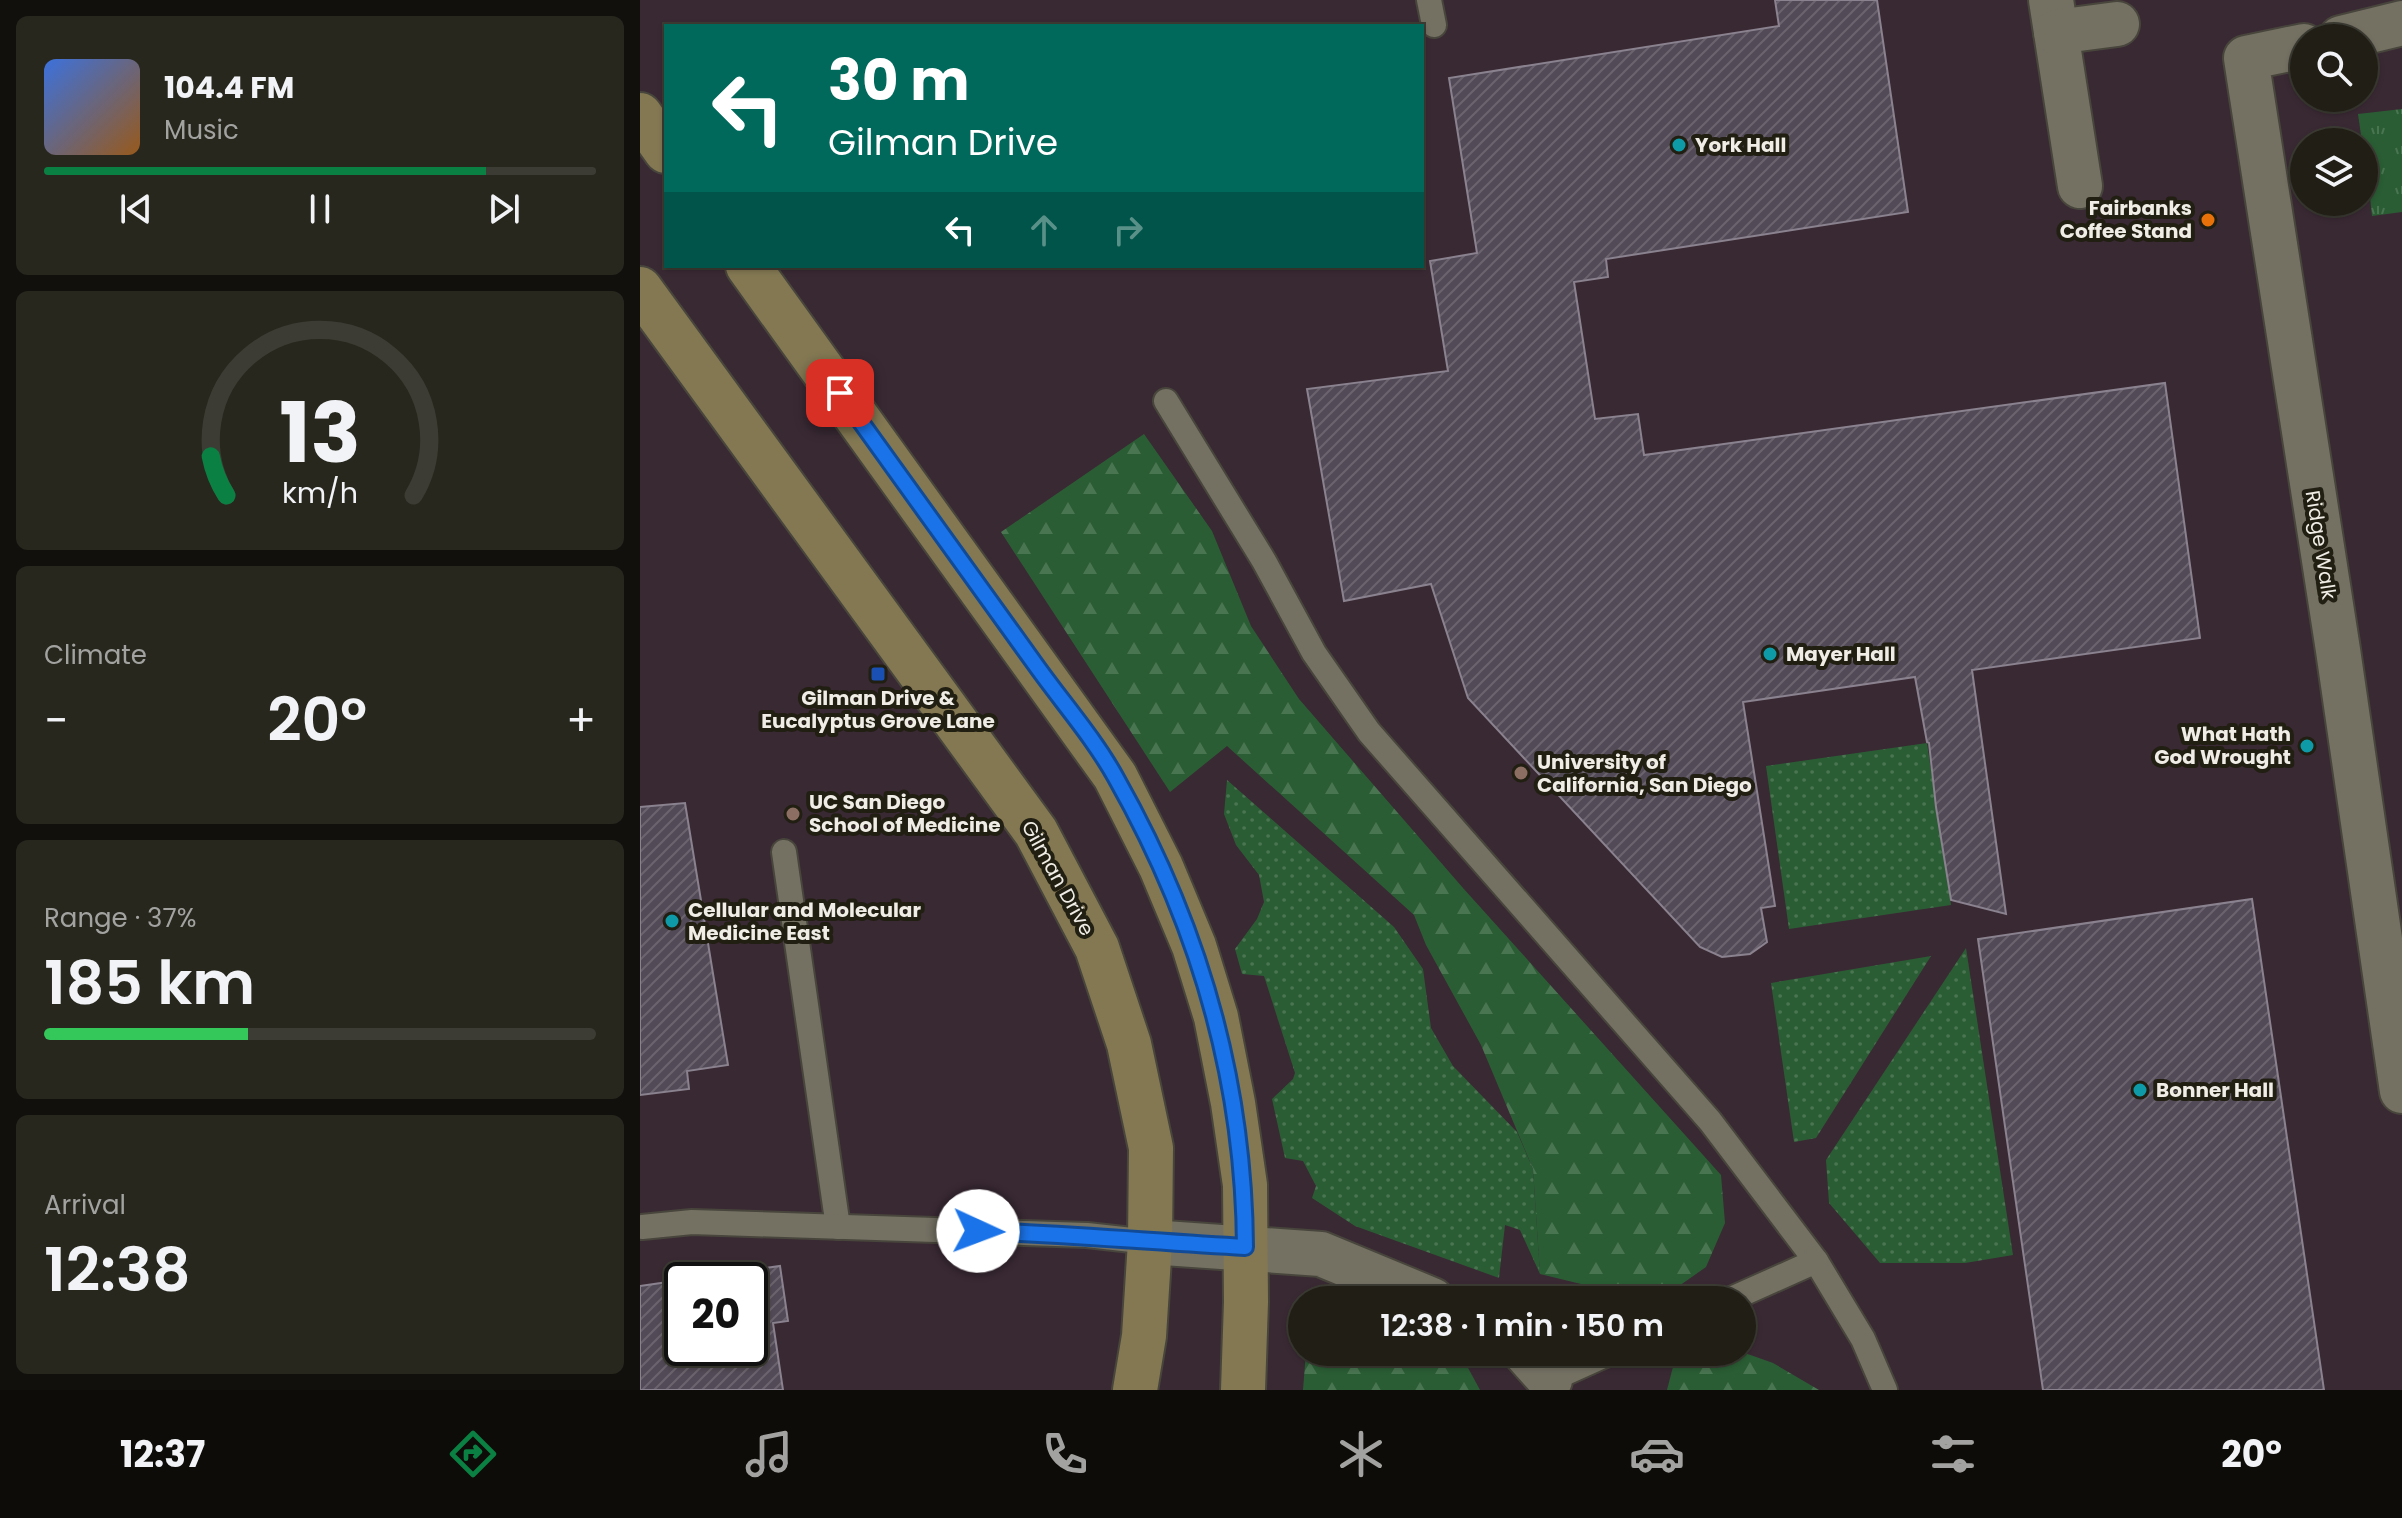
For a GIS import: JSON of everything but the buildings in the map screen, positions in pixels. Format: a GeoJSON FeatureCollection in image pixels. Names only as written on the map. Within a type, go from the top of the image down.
{"type":"FeatureCollection","features":[{"type":"Feature","properties":{"kind":"main road"},"geometry":{"type":"LineString","coordinates":[[640,115],[664,148]]}},
{"type":"Feature","properties":{"kind":"main road"},"geometry":{"type":"LineString","coordinates":[[749,268],[1115,776],[1161,867],[1183,919],[1216,1017],[1233,1103],[1245,1185],[1243,1390]]}},
{"type":"Feature","properties":{"kind":"main road","name":"Gilman Drive"},"geometry":{"type":"LineString","coordinates":[[640,289],[1036,832],[1097,948],[1129,1044],[1151,1148],[1150,1242],[1144,1336],[1135,1390]]}},
{"type":"Feature","properties":{"kind":"street"},"geometry":{"type":"LineString","coordinates":[[2080,186],[2054,16],[2117,24]]}},
{"type":"Feature","properties":{"kind":"street"},"geometry":{"type":"LineString","coordinates":[[2378,29],[2402,23]]}},
{"type":"Feature","properties":{"kind":"street","name":"Ridge Walk"},"geometry":{"type":"LineString","coordinates":[[2290,49],[2246,58],[2338,650],[2402,1091]]}},
{"type":"Feature","properties":{"kind":"street"},"geometry":{"type":"LineString","coordinates":[[1150,1242],[1321,1254],[1398,1286]]}},
{"type":"Feature","properties":{"kind":"lane"},"geometry":{"type":"LineString","coordinates":[[1429,0],[1434,25]]}},
{"type":"Feature","properties":{"kind":"lane"},"geometry":{"type":"LineString","coordinates":[[1166,401],[1264,561],[1314,653],[1369,732],[1710,1121],[1816,1261],[1863,1339],[1885,1390]]}},
{"type":"Feature","properties":{"kind":"lane"},"geometry":{"type":"LineString","coordinates":[[784,852],[838,1227]]}},
{"type":"Feature","properties":{"kind":"lane"},"geometry":{"type":"LineString","coordinates":[[642,1227],[692,1222],[1087,1235],[1150,1242]]}},
{"type":"Feature","properties":{"kind":"lane"},"geometry":{"type":"LineString","coordinates":[[1756,1288],[1816,1261]]}},
{"type":"Feature","properties":{"kind":"shaded area","name":"University of California, San Diego"},"geometry":{"type":"Polygon","coordinates":[[[640,0],[2402,0],[2402,1390],[640,1390],[640,0]]]}},
{"type":"Feature","properties":{"kind":"green space"},"geometry":{"type":"Polygon","coordinates":[[[2402,109],[2402,212],[2378,215],[2378,128],[2360,128],[2358,114],[2402,109]]]}},
{"type":"Feature","properties":{"kind":"green space"},"geometry":{"type":"Polygon","coordinates":[[[1144,434],[1212,531],[1251,626],[1299,699],[1463,888],[1721,1175],[1725,1223],[1706,1267],[1679,1286],[1589,1286],[1540,1274],[1533,1169],[1481,1045],[1426,945],[1414,915],[1227,746],[1170,792],[1001,532],[1144,434]]]}},
{"type":"Feature","properties":{"kind":"green space"},"geometry":{"type":"Polygon","coordinates":[[[1927,743],[1951,905],[1789,929],[1766,766],[1927,743]]]}},
{"type":"Feature","properties":{"kind":"green space"},"geometry":{"type":"Polygon","coordinates":[[[1227,780],[1394,927],[1423,969],[1431,1028],[1453,1066],[1517,1132],[1533,1169],[1540,1274],[1520,1230],[1505,1225],[1499,1278],[1355,1226],[1312,1198],[1316,1186],[1303,1161],[1285,1158],[1272,1099],[1293,1079],[1295,1073],[1264,976],[1242,974],[1235,949],[1257,919],[1264,902],[1259,875],[1236,845],[1224,814],[1227,780]]]}},
{"type":"Feature","properties":{"kind":"green space"},"geometry":{"type":"Polygon","coordinates":[[[1966,948],[2013,1255],[1965,1263],[1880,1263],[1829,1203],[1826,1160],[1966,948]]]}},
{"type":"Feature","properties":{"kind":"green space"},"geometry":{"type":"Polygon","coordinates":[[[1931,956],[1816,1138],[1794,1142],[1771,983],[1931,956]]]}},
{"type":"Feature","properties":{"kind":"green space"},"geometry":{"type":"Polygon","coordinates":[[[1756,1357],[1773,1363],[1819,1390],[1667,1390],[1673,1366],[1756,1366],[1756,1357]]]}},
{"type":"Feature","properties":{"kind":"green space"},"geometry":{"type":"Polygon","coordinates":[[[1305,1366],[1467,1366],[1480,1390],[1303,1390],[1305,1366]]]}},
{"type":"Feature","properties":{"kind":"place","name":"York Hall"},"geometry":{"type":"Point","coordinates":[1679,145]}},
{"type":"Feature","properties":{"kind":"place","name":"Fairbanks Coffee Stand"},"geometry":{"type":"Point","coordinates":[2208,220]}},
{"type":"Feature","properties":{"kind":"place","name":"Mayer Hall"},"geometry":{"type":"Point","coordinates":[1770,654]}},
{"type":"Feature","properties":{"kind":"place","name":"Gilman Drive & Eucalyptus Grove Lane"},"geometry":{"type":"Point","coordinates":[878,674]}},
{"type":"Feature","properties":{"kind":"place","name":"What Hath God Wrought"},"geometry":{"type":"Point","coordinates":[2307,746]}},
{"type":"Feature","properties":{"kind":"place","name":"University of California, San Diego"},"geometry":{"type":"Point","coordinates":[1521,773]}},
{"type":"Feature","properties":{"kind":"place","name":"UC San Diego School of Medicine"},"geometry":{"type":"Point","coordinates":[793,814]}},
{"type":"Feature","properties":{"kind":"place","name":"Cellular and Molecular Medicine East"},"geometry":{"type":"Point","coordinates":[672,921]}},
{"type":"Feature","properties":{"kind":"place","name":"Bonner Hall"},"geometry":{"type":"Point","coordinates":[2140,1090]}},
{"type":"Feature","properties":{"kind":"route"},"geometry":{"type":"LineString","coordinates":[[840,393],[1115,776],[1161,867],[1194,946],[1216,1017],[1233,1103],[1245,1185],[1245,1247],[1087,1235],[978,1231]]}}]}
